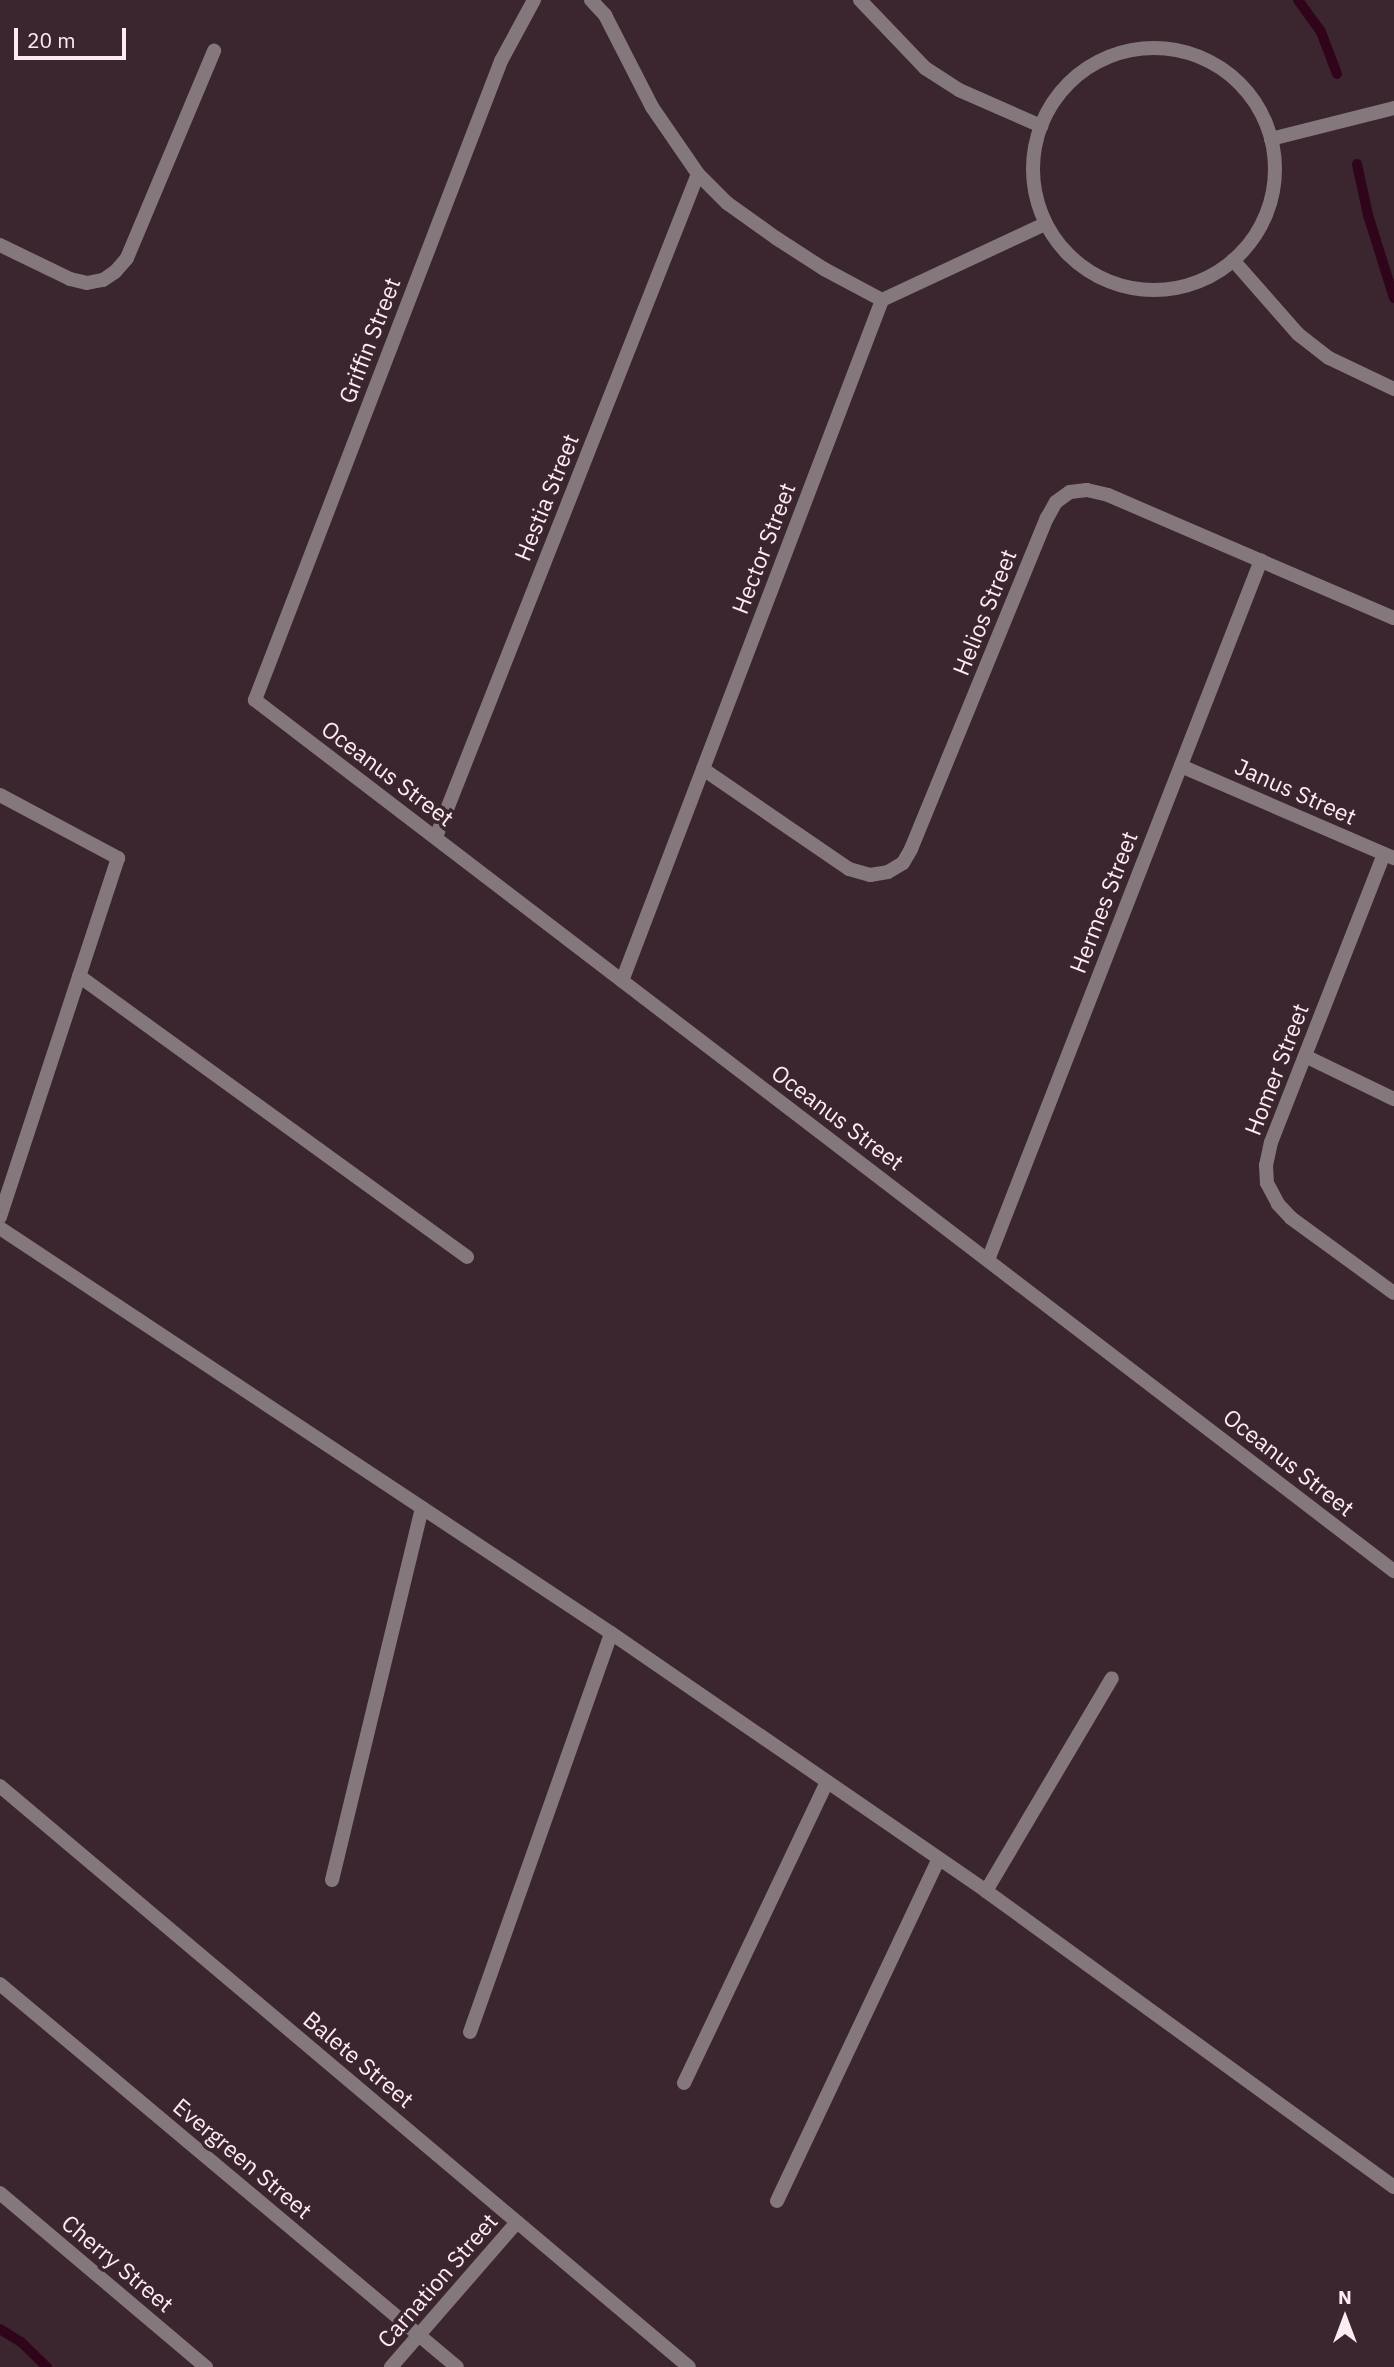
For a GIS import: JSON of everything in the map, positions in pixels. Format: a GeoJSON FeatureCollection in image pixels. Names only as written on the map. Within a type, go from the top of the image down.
{"type":"FeatureCollection","features":[{"type":"Feature","properties":{"kind":"street","name":"Griffin Street"},"geometry":{"type":"LineString","coordinates":[[255,701],[501,61],[534,0]]}},
{"type":"Feature","properties":{"kind":"street"},"geometry":{"type":"LineString","coordinates":[[591,0],[605,15],[652,107],[698,174],[727,203],[776,238],[824,269],[881,300],[1045,224]]}},
{"type":"Feature","properties":{"kind":"street"},"geometry":{"type":"LineString","coordinates":[[860,0],[925,68],[959,90],[1041,126]]}},
{"type":"Feature","properties":{"kind":"street"},"geometry":{"type":"LineString","coordinates":[[1160,49],[1186,53],[1231,76],[1248,93],[1262,115],[1271,139],[1275,165],[1273,192],[1265,218],[1252,241],[1233,260],[1191,285],[1142,289],[1118,285],[1075,262],[1045,224],[1036,200],[1034,150],[1041,126],[1060,93],[1088,68],[1111,56],[1135,50],[1160,49]]}},
{"type":"Feature","properties":{"kind":"street"},"geometry":{"type":"LineString","coordinates":[[0,246],[69,279],[87,283],[103,279],[115,272],[127,258],[214,51]]}},
{"type":"Feature","properties":{"kind":"street"},"geometry":{"type":"LineString","coordinates":[[1271,139],[1394,108]]}},
{"type":"Feature","properties":{"kind":"street","name":"Hestia Street"},"geometry":{"type":"LineString","coordinates":[[436,837],[698,174]]}},
{"type":"Feature","properties":{"kind":"street"},"geometry":{"type":"LineString","coordinates":[[1233,260],[1298,334],[1329,358],[1394,389]]}},
{"type":"Feature","properties":{"kind":"street","name":"Hector Street"},"geometry":{"type":"LineString","coordinates":[[622,981],[881,300]]}},
{"type":"Feature","properties":{"kind":"street","name":"Helios Street"},"geometry":{"type":"LineString","coordinates":[[703,769],[849,869],[870,875],[888,872],[903,863],[1056,502],[1070,492],[1087,490],[1108,495],[1394,618]]}},
{"type":"Feature","properties":{"kind":"street","name":"Hermes Street"},"geometry":{"type":"LineString","coordinates":[[988,1260],[1261,560]]}},
{"type":"Feature","properties":{"kind":"street","name":"Oceanus Street"},"geometry":{"type":"LineString","coordinates":[[255,701],[1394,1571]]}},
{"type":"Feature","properties":{"kind":"street","name":"Janus Street"},"geometry":{"type":"LineString","coordinates":[[1181,766],[1389,856]]}},
{"type":"Feature","properties":{"kind":"street"},"geometry":{"type":"LineString","coordinates":[[0,795],[118,858],[0,1217]]}},
{"type":"Feature","properties":{"kind":"street","name":"Homer Street"},"geometry":{"type":"LineString","coordinates":[[1389,856],[1270,1142],[1266,1166],[1267,1183],[1278,1204],[1291,1218],[1394,1293]]}},
{"type":"Feature","properties":{"kind":"street"},"geometry":{"type":"LineString","coordinates":[[79,976],[467,1257]]}},
{"type":"Feature","properties":{"kind":"street"},"geometry":{"type":"LineString","coordinates":[[1305,1056],[1394,1100]]}},
{"type":"Feature","properties":{"kind":"street"},"geometry":{"type":"LineString","coordinates":[[0,1228],[611,1633],[986,1891],[1394,2187]]}},
{"type":"Feature","properties":{"kind":"street"},"geometry":{"type":"LineString","coordinates":[[331,1880],[422,1508]]}},
{"type":"Feature","properties":{"kind":"street"},"geometry":{"type":"LineString","coordinates":[[470,2032],[611,1633]]}},
{"type":"Feature","properties":{"kind":"street"},"geometry":{"type":"LineString","coordinates":[[986,1891],[1112,1678]]}},
{"type":"Feature","properties":{"kind":"street"},"geometry":{"type":"LineString","coordinates":[[684,2083],[827,1782]]}},
{"type":"Feature","properties":{"kind":"street","name":"Balete Street"},"geometry":{"type":"LineString","coordinates":[[0,1786],[689,2367]]}},
{"type":"Feature","properties":{"kind":"street"},"geometry":{"type":"LineString","coordinates":[[777,2202],[939,1859]]}},
{"type":"Feature","properties":{"kind":"street","name":"Evergreen Street"},"geometry":{"type":"LineString","coordinates":[[0,1984],[457,2367]]}},
{"type":"Feature","properties":{"kind":"street","name":"Cherry Street"},"geometry":{"type":"LineString","coordinates":[[0,2193],[206,2367]]}},
{"type":"Feature","properties":{"kind":"street","name":"Carnation Street"},"geometry":{"type":"LineString","coordinates":[[391,2367],[517,2222]]}},
{"type":"Feature","properties":{"kind":"waterway"},"geometry":{"type":"LineString","coordinates":[[1298,0],[1321,32],[1337,74]]}},
{"type":"Feature","properties":{"kind":"waterway"},"geometry":{"type":"LineString","coordinates":[[1357,164],[1368,215],[1394,298]]}},
{"type":"Feature","properties":{"kind":"waterway"},"geometry":{"type":"LineString","coordinates":[[0,2329],[21,2342],[47,2367]]}}]}
